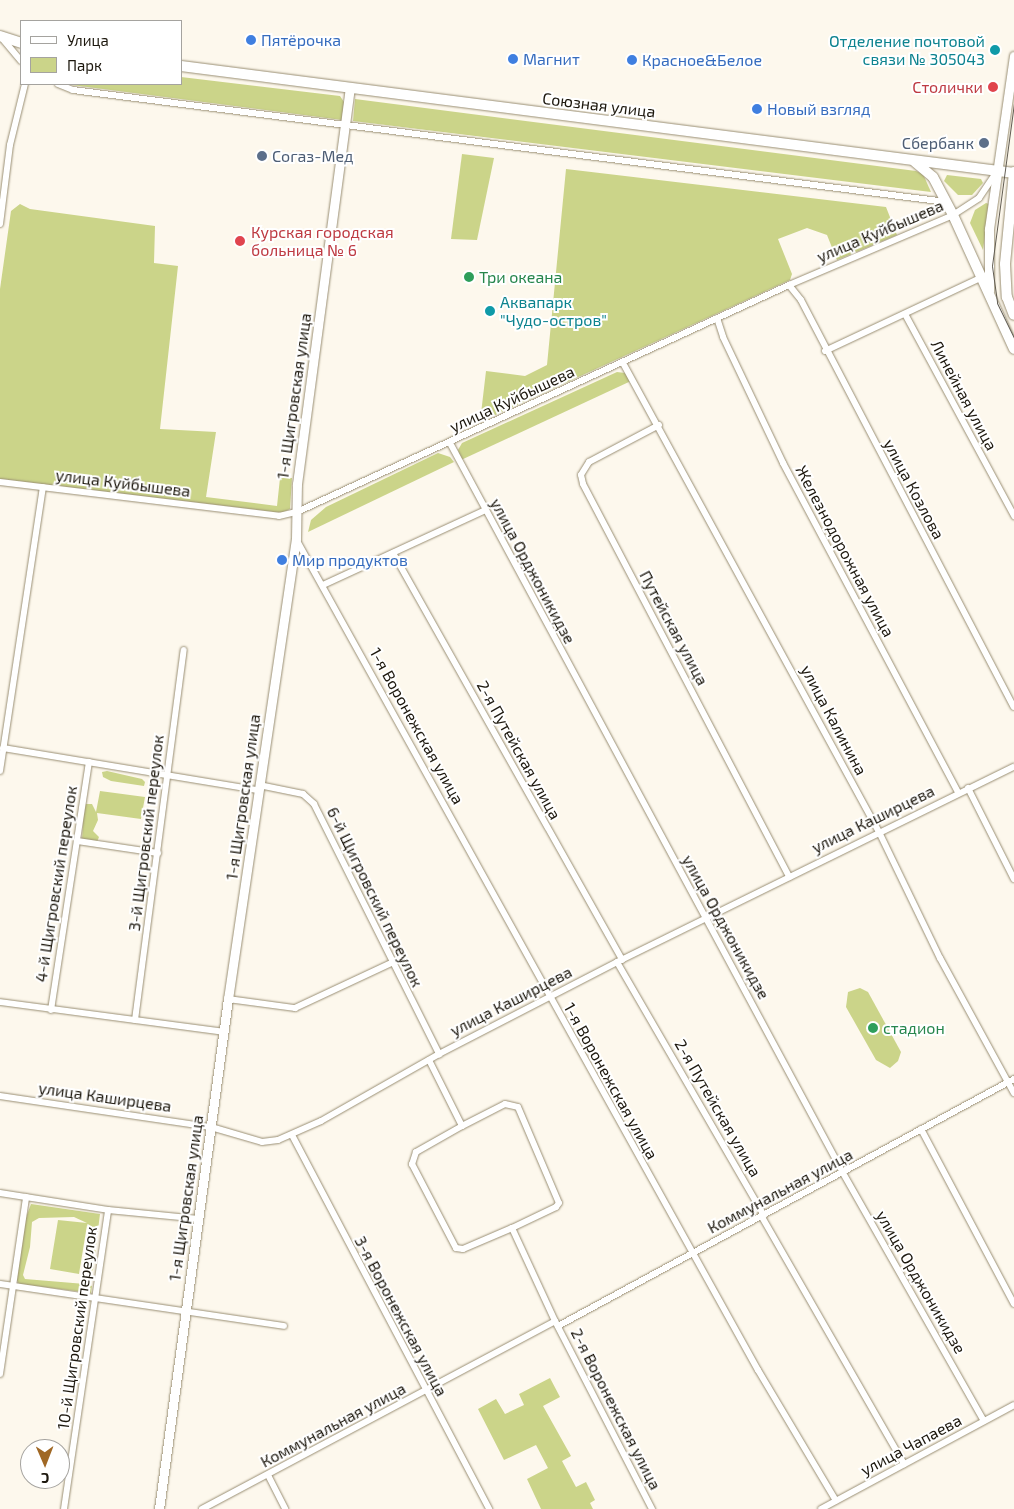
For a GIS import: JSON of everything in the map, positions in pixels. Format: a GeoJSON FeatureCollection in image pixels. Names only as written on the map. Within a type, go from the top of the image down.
{"type":"FeatureCollection","features":[{"type":"Feature","properties":{"kind":"main road"},"geometry":{"type":"LineString","coordinates":[[0,36],[20,43]]}},
{"type":"Feature","properties":{"kind":"main road","name":"Союзная улица"},"geometry":{"type":"LineString","coordinates":[[182,66],[1014,172]]}},
{"type":"Feature","properties":{"kind":"main road"},"geometry":{"type":"LineString","coordinates":[[912,160],[928,170],[946,202],[991,305],[1014,349]]}},
{"type":"Feature","properties":{"kind":"main road"},"geometry":{"type":"LineString","coordinates":[[1014,172],[1005,283],[1014,314]]}},
{"type":"Feature","properties":{"kind":"street"},"geometry":{"type":"LineString","coordinates":[[0,36],[20,60]]}},
{"type":"Feature","properties":{"kind":"street"},"geometry":{"type":"LineString","coordinates":[[991,305],[987,263],[997,171],[1014,56]]}},
{"type":"Feature","properties":{"kind":"street"},"geometry":{"type":"LineString","coordinates":[[0,224],[10,145],[25,85]]}},
{"type":"Feature","properties":{"kind":"street"},"geometry":{"type":"LineString","coordinates":[[60,85],[73,90],[946,202]]}},
{"type":"Feature","properties":{"kind":"street","name":"1-я Щигровская улица"},"geometry":{"type":"LineString","coordinates":[[159,1509],[228,998],[296,539],[298,512],[297,484],[350,89]]}},
{"type":"Feature","properties":{"kind":"street","name":"улица Куйбышева"},"geometry":{"type":"LineString","coordinates":[[0,482],[279,516],[298,512],[789,285],[953,215],[979,198],[997,171]]}},
{"type":"Feature","properties":{"kind":"street"},"geometry":{"type":"LineString","coordinates":[[825,352],[980,278]]}},
{"type":"Feature","properties":{"kind":"street","name":"улица Козлова"},"geometry":{"type":"LineString","coordinates":[[789,285],[801,300],[825,352],[1014,708]]}},
{"type":"Feature","properties":{"kind":"street","name":"Линейная улица"},"geometry":{"type":"LineString","coordinates":[[905,314],[1014,516]]}},
{"type":"Feature","properties":{"kind":"street","name":"Железнодорожная улица"},"geometry":{"type":"LineString","coordinates":[[717,318],[723,337],[783,463],[958,792]]}},
{"type":"Feature","properties":{"kind":"street","name":"улица Калинина"},"geometry":{"type":"LineString","coordinates":[[623,363],[659,425],[879,832],[940,958],[1011,1080],[1014,1093]]}},
{"type":"Feature","properties":{"kind":"street","name":"Путейская улица"},"geometry":{"type":"LineString","coordinates":[[659,425],[589,462],[581,475],[583,484],[789,876]]}},
{"type":"Feature","properties":{"kind":"street","name":"улица Орджоникидзе"},"geometry":{"type":"LineString","coordinates":[[450,443],[843,1172],[984,1421]]}},
{"type":"Feature","properties":{"kind":"street"},"geometry":{"type":"LineString","coordinates":[[0,771],[43,488]]}},
{"type":"Feature","properties":{"kind":"street"},"geometry":{"type":"LineString","coordinates":[[323,585],[485,510]]}},
{"type":"Feature","properties":{"kind":"street","name":"1-я Воронежская улица"},"geometry":{"type":"LineString","coordinates":[[296,539],[548,997],[692,1253],[836,1501]]}},
{"type":"Feature","properties":{"kind":"street","name":"2-я Путейская улица"},"geometry":{"type":"LineString","coordinates":[[393,553],[763,1217],[904,1464]]}},
{"type":"Feature","properties":{"kind":"street","name":"3-й Щигровский переулок"},"geometry":{"type":"LineString","coordinates":[[135,1020],[184,650]]}},
{"type":"Feature","properties":{"kind":"street","name":"6-й Щигровский переулок"},"geometry":{"type":"LineString","coordinates":[[3,748],[167,776],[303,794],[314,804],[439,1054]]}},
{"type":"Feature","properties":{"kind":"street","name":"4-й Щигровский переулок"},"geometry":{"type":"LineString","coordinates":[[51,1010],[88,762]]}},
{"type":"Feature","properties":{"kind":"street","name":"улица Каширцева"},"geometry":{"type":"LineString","coordinates":[[0,1096],[211,1127],[262,1142],[292,1135],[439,1054],[548,997],[958,792],[1014,767]]}},
{"type":"Feature","properties":{"kind":"street"},"geometry":{"type":"LineString","coordinates":[[968,788],[1014,879]]}},
{"type":"Feature","properties":{"kind":"street"},"geometry":{"type":"LineString","coordinates":[[77,841],[158,853]]}},
{"type":"Feature","properties":{"kind":"street"},"geometry":{"type":"LineString","coordinates":[[228,998],[295,1008],[308,1005],[393,962]]}},
{"type":"Feature","properties":{"kind":"street"},"geometry":{"type":"LineString","coordinates":[[0,1002],[224,1032]]}},
{"type":"Feature","properties":{"kind":"street"},"geometry":{"type":"LineString","coordinates":[[429,1060],[462,1126]]}},
{"type":"Feature","properties":{"kind":"street","name":"Коммунальная улица"},"geometry":{"type":"LineString","coordinates":[[202,1509],[763,1217],[1011,1080]]}},
{"type":"Feature","properties":{"kind":"street"},"geometry":{"type":"LineString","coordinates":[[505,1104],[518,1107],[559,1203],[556,1207],[463,1249],[456,1248],[412,1164],[416,1152],[462,1126],[505,1104]]}},
{"type":"Feature","properties":{"kind":"street"},"geometry":{"type":"LineString","coordinates":[[921,1129],[1014,1304]]}},
{"type":"Feature","properties":{"kind":"street","name":"3-я Воронежская улица"},"geometry":{"type":"LineString","coordinates":[[292,1135],[425,1392],[489,1509]]}},
{"type":"Feature","properties":{"kind":"street"},"geometry":{"type":"LineString","coordinates":[[0,1193],[108,1210],[199,1219]]}},
{"type":"Feature","properties":{"kind":"street"},"geometry":{"type":"LineString","coordinates":[[0,1374],[26,1197]]}},
{"type":"Feature","properties":{"kind":"street","name":"10-й Щигровский переулок"},"geometry":{"type":"LineString","coordinates":[[64,1509],[108,1210]]}},
{"type":"Feature","properties":{"kind":"street","name":"2-я Воронежская улица"},"geometry":{"type":"LineString","coordinates":[[512,1228],[556,1324],[652,1509]]}},
{"type":"Feature","properties":{"kind":"street"},"geometry":{"type":"LineString","coordinates":[[0,1284],[284,1326]]}},
{"type":"Feature","properties":{"kind":"street","name":"улица Чапаева"},"geometry":{"type":"LineString","coordinates":[[822,1509],[1014,1405]]}},
{"type":"Feature","properties":{"kind":"street"},"geometry":{"type":"LineString","coordinates":[[268,1475],[285,1509]]}},
{"type":"Feature","properties":{"kind":"green space"},"geometry":{"type":"Polygon","coordinates":[[[182,77],[340,96],[344,102],[342,120],[72,85],[182,85],[182,77]]]}},
{"type":"Feature","properties":{"kind":"green space"},"geometry":{"type":"Polygon","coordinates":[[[355,99],[916,171],[923,174],[931,192],[353,121],[355,99]]]}},
{"type":"Feature","properties":{"kind":"green space"},"geometry":{"type":"Polygon","coordinates":[[[462,154],[494,158],[477,240],[451,239],[462,154]]]}},
{"type":"Feature","properties":{"kind":"green space","name":"Три океана"},"geometry":{"type":"Polygon","coordinates":[[[566,169],[886,207],[897,235],[837,260],[827,235],[807,228],[778,239],[792,274],[790,280],[480,422],[486,371],[525,376],[547,365],[566,169]]]}},
{"type":"Feature","properties":{"kind":"green space"},"geometry":{"type":"Polygon","coordinates":[[[947,175],[981,179],[983,183],[972,195],[958,195],[944,181],[947,175]]]}},
{"type":"Feature","properties":{"kind":"green space"},"geometry":{"type":"Polygon","coordinates":[[[986,203],[989,204],[983,250],[970,223],[975,210],[986,203]]]}},
{"type":"Feature","properties":{"kind":"green space"},"geometry":{"type":"Polygon","coordinates":[[[20,204],[30,209],[155,226],[154,263],[178,266],[160,429],[216,432],[206,497],[277,506],[280,478],[292,478],[290,509],[282,513],[0,479],[0,289],[11,211],[20,204]]]}},
{"type":"Feature","properties":{"kind":"green space"},"geometry":{"type":"Polygon","coordinates":[[[617,372],[625,373],[631,381],[461,460],[458,450],[462,443],[617,372]]]}},
{"type":"Feature","properties":{"kind":"green space"},"geometry":{"type":"Polygon","coordinates":[[[438,453],[450,457],[454,462],[308,532],[311,520],[326,507],[438,453]]]}},
{"type":"Feature","properties":{"kind":"green space"},"geometry":{"type":"Polygon","coordinates":[[[107,771],[142,779],[145,782],[144,786],[111,781],[103,777],[102,772],[107,771]]]}},
{"type":"Feature","properties":{"kind":"green space"},"geometry":{"type":"Polygon","coordinates":[[[100,791],[145,797],[141,819],[97,813],[98,820],[93,831],[99,837],[97,842],[82,840],[84,804],[92,804],[96,812],[100,791]]]}},
{"type":"Feature","properties":{"kind":"green space","name":"стадион"},"geometry":{"type":"Polygon","coordinates":[[[860,988],[868,992],[901,1052],[898,1061],[890,1068],[876,1060],[846,1007],[848,992],[860,988]]]}},
{"type":"Feature","properties":{"kind":"green space"},"geometry":{"type":"Polygon","coordinates":[[[31,1204],[100,1214],[93,1270],[89,1272],[88,1268],[88,1250],[93,1236],[87,1225],[79,1274],[50,1269],[58,1220],[87,1223],[74,1217],[39,1218],[32,1222],[30,1247],[23,1275],[25,1279],[85,1284],[92,1286],[91,1293],[19,1284],[16,1279],[25,1220],[31,1204]]]}},
{"type":"Feature","properties":{"kind":"green space"},"geometry":{"type":"Polygon","coordinates":[[[550,1378],[560,1397],[543,1406],[571,1456],[562,1461],[576,1487],[586,1482],[595,1500],[590,1503],[593,1509],[541,1509],[527,1479],[548,1468],[536,1445],[504,1460],[478,1409],[496,1399],[505,1414],[524,1405],[519,1394],[550,1378]]]}},
{"type":"Feature","properties":{"kind":"tram line"},"geometry":{"type":"LineString","coordinates":[[1014,103],[992,266],[997,303],[1014,338]]}},
{"type":"Feature","properties":{"kind":"place","name":"Пятёрочка"},"geometry":{"type":"Point","coordinates":[251,40]}},
{"type":"Feature","properties":{"kind":"place","name":"Отделение почтовой связи № 305043"},"geometry":{"type":"Point","coordinates":[995,50]}},
{"type":"Feature","properties":{"kind":"place","name":"Магнит"},"geometry":{"type":"Point","coordinates":[513,59]}},
{"type":"Feature","properties":{"kind":"place","name":"Красное&Белое"},"geometry":{"type":"Point","coordinates":[632,60]}},
{"type":"Feature","properties":{"kind":"place","name":"Столички"},"geometry":{"type":"Point","coordinates":[993,87]}},
{"type":"Feature","properties":{"kind":"place","name":"Новый взгляд"},"geometry":{"type":"Point","coordinates":[757,109]}},
{"type":"Feature","properties":{"kind":"place","name":"Сбербанк"},"geometry":{"type":"Point","coordinates":[984,143]}},
{"type":"Feature","properties":{"kind":"place","name":"Согаз-Мед"},"geometry":{"type":"Point","coordinates":[262,156]}},
{"type":"Feature","properties":{"kind":"place","name":"Курская городская больница № 6"},"geometry":{"type":"Point","coordinates":[240,241]}},
{"type":"Feature","properties":{"kind":"place","name":"Три океана"},"geometry":{"type":"Point","coordinates":[469,277]}},
{"type":"Feature","properties":{"kind":"place","name":"Аквапарк \"Чудо-остров\""},"geometry":{"type":"Point","coordinates":[490,311]}},
{"type":"Feature","properties":{"kind":"place","name":"Мир продуктов"},"geometry":{"type":"Point","coordinates":[282,560]}},
{"type":"Feature","properties":{"kind":"place","name":"стадион"},"geometry":{"type":"Point","coordinates":[873,1028]}}]}
